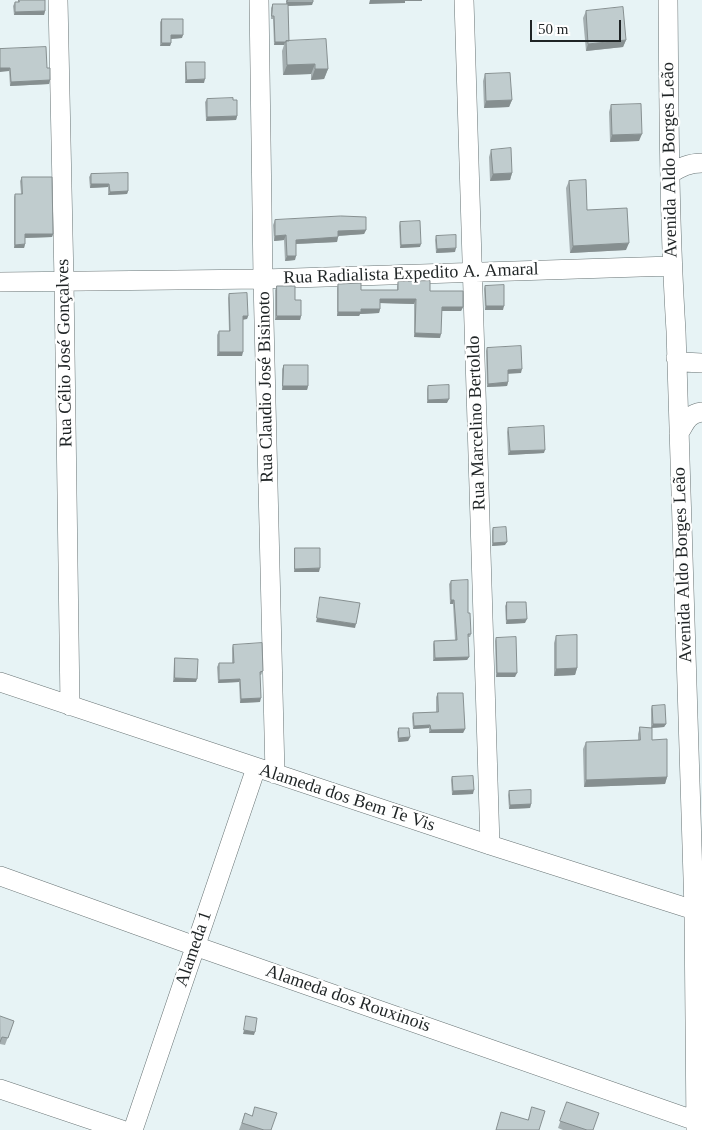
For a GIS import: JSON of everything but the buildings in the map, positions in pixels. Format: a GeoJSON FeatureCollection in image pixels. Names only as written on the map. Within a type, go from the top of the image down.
{"type":"FeatureCollection","features":[{"type":"Feature","properties":{"kind":"street","name":"Rua Célio José Gonçalves"},"geometry":{"type":"LineString","coordinates":[[58,0],[70,706]]}},
{"type":"Feature","properties":{"kind":"street","name":"Rua Claudio José Bisinoto"},"geometry":{"type":"LineString","coordinates":[[259,0],[263,279],[275,774]]}},
{"type":"Feature","properties":{"kind":"street","name":"Rua Marcelino Bertoldo"},"geometry":{"type":"LineString","coordinates":[[464,0],[490,845]]}},
{"type":"Feature","properties":{"kind":"street","name":"Avenida Aldo Borges Leão"},"geometry":{"type":"LineString","coordinates":[[668,0],[672,266],[694,910],[696,1126]]}},
{"type":"Feature","properties":{"kind":"street"},"geometry":{"type":"LineString","coordinates":[[670,174],[682,167],[702,163]]}},
{"type":"Feature","properties":{"kind":"street","name":"Rua Radialista Expedito A. Amaral"},"geometry":{"type":"LineString","coordinates":[[0,282],[263,279],[672,266]]}},
{"type":"Feature","properties":{"kind":"street"},"geometry":{"type":"LineString","coordinates":[[676,358],[683,362],[702,363]]}},
{"type":"Feature","properties":{"kind":"street"},"geometry":{"type":"LineString","coordinates":[[679,433],[690,416],[696,412],[702,412]]}},
{"type":"Feature","properties":{"kind":"street","name":"Alameda dos Bem Te Vis"},"geometry":{"type":"LineString","coordinates":[[0,682],[490,845],[694,910]]}},
{"type":"Feature","properties":{"kind":"street","name":"Alameda 1"},"geometry":{"type":"LineString","coordinates":[[133,1130],[256,768]]}},
{"type":"Feature","properties":{"kind":"street","name":"Alameda dos Rouxinois"},"geometry":{"type":"LineString","coordinates":[[0,876],[696,1126]]}},
{"type":"Feature","properties":{"kind":"street"},"geometry":{"type":"LineString","coordinates":[[0,1089],[122,1130]]}}]}
